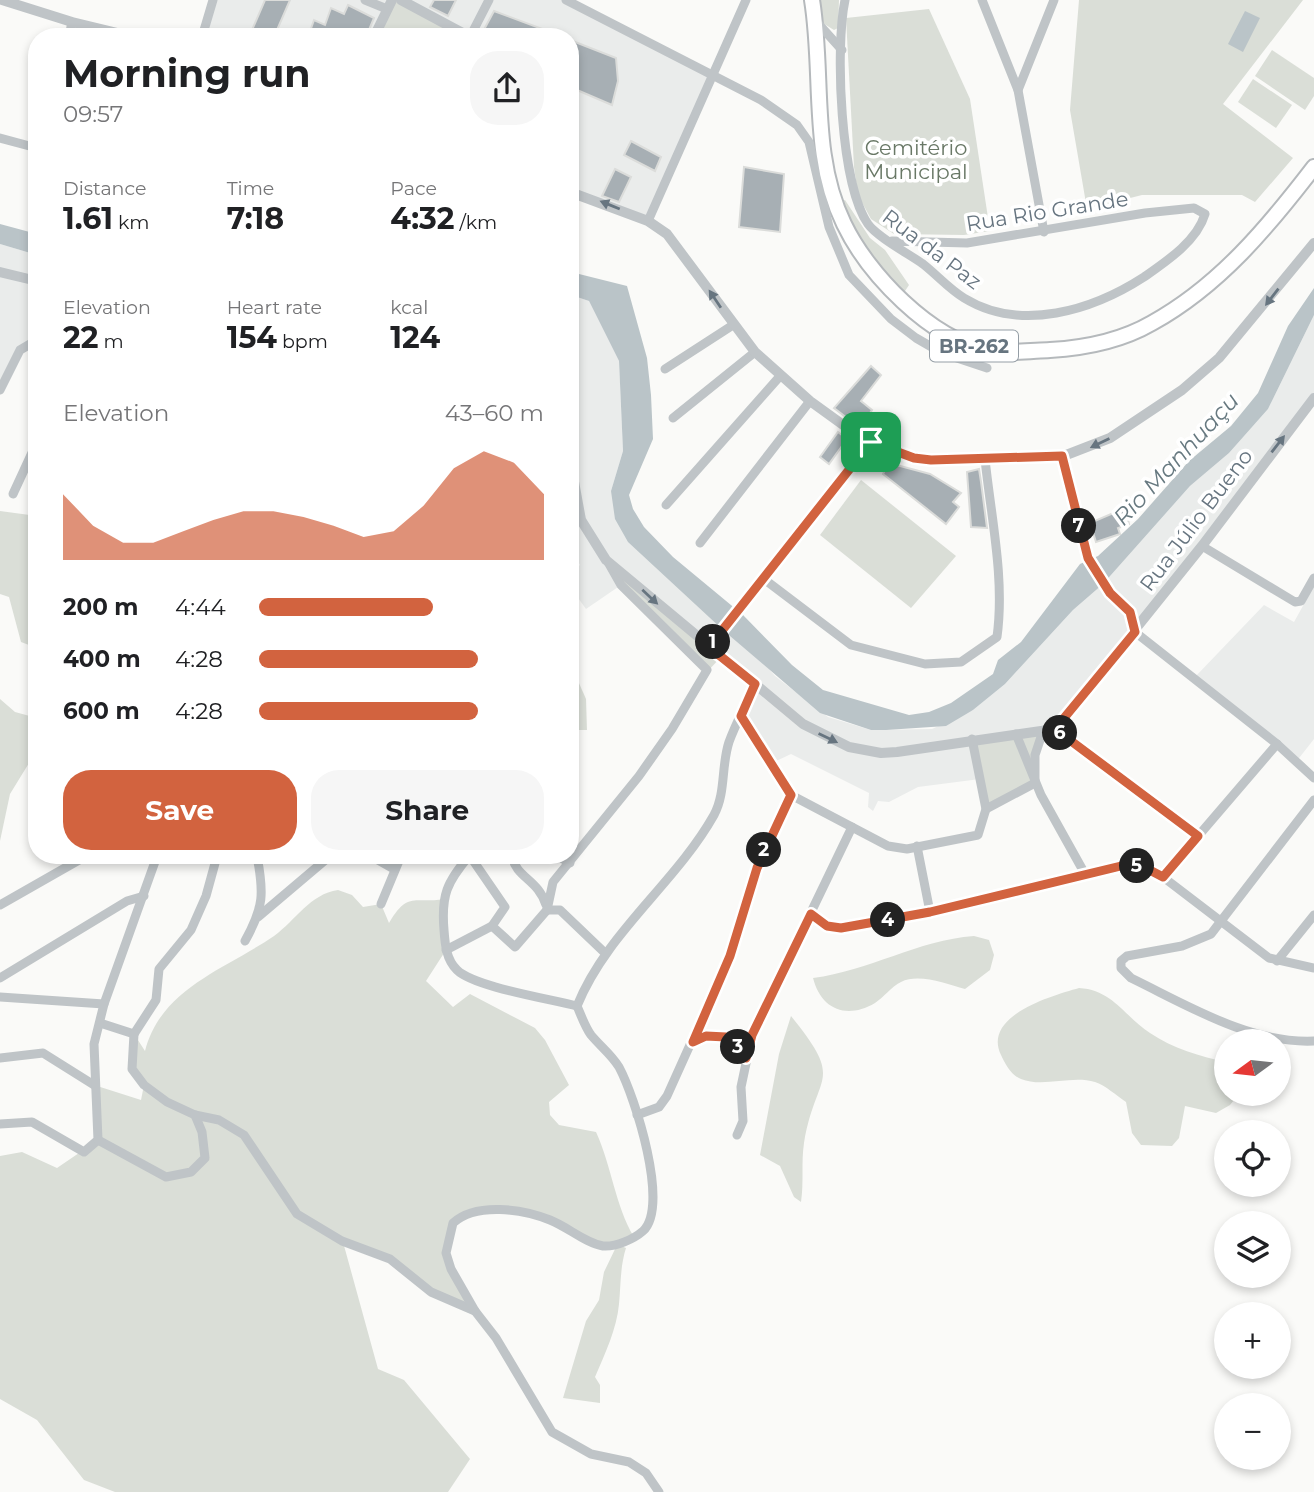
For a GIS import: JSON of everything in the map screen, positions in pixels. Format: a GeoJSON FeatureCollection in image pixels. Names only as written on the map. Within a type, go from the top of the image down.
{"type":"FeatureCollection","features":[{"type":"Feature","properties":{"kind":"highway","name":"BR-262"},"geometry":{"type":"LineString","coordinates":[[812,0],[827,194],[860,252],[888,287],[934,327],[987,350],[1065,349],[1097,344],[1132,332],[1186,300],[1244,252],[1314,167]]}},
{"type":"Feature","properties":{"kind":"street"},"geometry":{"type":"LineString","coordinates":[[2,0],[97,28]]}},
{"type":"Feature","properties":{"kind":"street"},"geometry":{"type":"LineString","coordinates":[[205,28],[213,0]]}},
{"type":"Feature","properties":{"kind":"street"},"geometry":{"type":"LineString","coordinates":[[365,0],[390,4],[378,28]]}},
{"type":"Feature","properties":{"kind":"street"},"geometry":{"type":"LineString","coordinates":[[401,0],[455,28]]}},
{"type":"Feature","properties":{"kind":"street"},"geometry":{"type":"LineString","coordinates":[[474,28],[489,0]]}},
{"type":"Feature","properties":{"kind":"street"},"geometry":{"type":"LineString","coordinates":[[566,0],[761,100],[797,125],[809,142],[827,194],[837,250],[849,275],[867,295],[916,338],[942,353],[987,369]]}},
{"type":"Feature","properties":{"kind":"street"},"geometry":{"type":"LineString","coordinates":[[648,221],[746,0]]}},
{"type":"Feature","properties":{"kind":"street","name":"Rua da Paz"},"geometry":{"type":"LineString","coordinates":[[845,0],[839,90],[855,200],[869,226],[963,298],[987,309],[1041,315],[1067,312],[1122,291],[1198,232],[1205,214]]}},
{"type":"Feature","properties":{"kind":"street"},"geometry":{"type":"LineString","coordinates":[[982,0],[1018,90],[1044,232]]}},
{"type":"Feature","properties":{"kind":"street"},"geometry":{"type":"LineString","coordinates":[[1018,90],[1054,0]]}},
{"type":"Feature","properties":{"kind":"street"},"geometry":{"type":"LineString","coordinates":[[815,19],[842,50]]}},
{"type":"Feature","properties":{"kind":"street"},"geometry":{"type":"LineString","coordinates":[[71,28],[72,22]]}},
{"type":"Feature","properties":{"kind":"street"},"geometry":{"type":"LineString","coordinates":[[821,91],[839,90]]}},
{"type":"Feature","properties":{"kind":"street"},"geometry":{"type":"LineString","coordinates":[[0,138],[28,146]]}},
{"type":"Feature","properties":{"kind":"street"},"geometry":{"type":"LineString","coordinates":[[579,195],[648,221],[680,248],[755,352],[810,401],[871,442],[914,458],[1062,456],[1110,438],[1182,390],[1210,366],[1262,309],[1314,243]]}},
{"type":"Feature","properties":{"kind":"street","name":"Rua Rio Grande"},"geometry":{"type":"LineString","coordinates":[[892,242],[967,243],[1145,213],[1194,208],[1205,214]]}},
{"type":"Feature","properties":{"kind":"street"},"geometry":{"type":"LineString","coordinates":[[0,272],[28,279]]}},
{"type":"Feature","properties":{"kind":"street"},"geometry":{"type":"LineString","coordinates":[[665,369],[733,325]]}},
{"type":"Feature","properties":{"kind":"street"},"geometry":{"type":"LineString","coordinates":[[0,390],[20,350],[28,346]]}},
{"type":"Feature","properties":{"kind":"street"},"geometry":{"type":"LineString","coordinates":[[673,418],[755,352]]}},
{"type":"Feature","properties":{"kind":"street"},"geometry":{"type":"LineString","coordinates":[[666,505],[781,375]]}},
{"type":"Feature","properties":{"kind":"street","name":"Rua Júlio Bueno"},"geometry":{"type":"LineString","coordinates":[[1049,730],[1135,632],[1314,398]]}},
{"type":"Feature","properties":{"kind":"street"},"geometry":{"type":"LineString","coordinates":[[700,543],[810,401]]}},
{"type":"Feature","properties":{"kind":"street"},"geometry":{"type":"LineString","coordinates":[[709,647],[871,442]]}},
{"type":"Feature","properties":{"kind":"street"},"geometry":{"type":"LineString","coordinates":[[1062,456],[1088,558],[1110,593],[1130,612],[1135,632],[1277,744],[1314,778]]}},
{"type":"Feature","properties":{"kind":"street"},"geometry":{"type":"LineString","coordinates":[[764,579],[851,645],[925,664],[961,662],[997,638],[998,564],[985,459]]}},
{"type":"Feature","properties":{"kind":"street"},"geometry":{"type":"LineString","coordinates":[[13,494],[28,462]]}},
{"type":"Feature","properties":{"kind":"street"},"geometry":{"type":"LineString","coordinates":[[579,509],[581,520],[621,584],[707,670],[672,729],[639,776],[579,852]]}},
{"type":"Feature","properties":{"kind":"street"},"geometry":{"type":"LineString","coordinates":[[1202,546],[1295,602],[1301,601],[1314,578]]}},
{"type":"Feature","properties":{"kind":"street"},"geometry":{"type":"LineString","coordinates":[[606,559],[709,647],[815,732],[835,742],[865,751],[897,752],[972,739],[1049,730],[1198,836]]}},
{"type":"Feature","properties":{"kind":"street"},"geometry":{"type":"LineString","coordinates":[[577,1006],[605,953],[671,876],[715,814],[721,797],[729,742],[755,684]]}},
{"type":"Feature","properties":{"kind":"street"},"geometry":{"type":"LineString","coordinates":[[741,716],[791,795],[888,846],[917,846],[978,835],[986,809],[972,739]]}},
{"type":"Feature","properties":{"kind":"street"},"geometry":{"type":"LineString","coordinates":[[1035,783],[1035,755],[1049,730]]}},
{"type":"Feature","properties":{"kind":"street"},"geometry":{"type":"LineString","coordinates":[[1016,734],[1035,783],[1085,874]]}},
{"type":"Feature","properties":{"kind":"street"},"geometry":{"type":"LineString","coordinates":[[1163,877],[1277,744]]}},
{"type":"Feature","properties":{"kind":"street"},"geometry":{"type":"LineString","coordinates":[[986,809],[1035,783]]}},
{"type":"Feature","properties":{"kind":"street"},"geometry":{"type":"LineString","coordinates":[[637,1115],[659,1107],[693,1042],[730,956],[757,868],[791,795]]}},
{"type":"Feature","properties":{"kind":"street"},"geometry":{"type":"LineString","coordinates":[[1314,800],[1211,934],[1198,942],[1127,956],[1121,961],[1121,968],[1131,978],[1246,1029],[1273,1038],[1314,1041]]}},
{"type":"Feature","properties":{"kind":"street"},"geometry":{"type":"LineString","coordinates":[[737,1135],[743,1121],[740,1099],[752,1035],[852,827]]}},
{"type":"Feature","properties":{"kind":"street"},"geometry":{"type":"LineString","coordinates":[[917,846],[930,912]]}},
{"type":"Feature","properties":{"kind":"street"},"geometry":{"type":"LineString","coordinates":[[0,905],[72,864]]}},
{"type":"Feature","properties":{"kind":"street"},"geometry":{"type":"LineString","coordinates":[[98,1140],[94,1044],[104,1004],[154,864]]}},
{"type":"Feature","properties":{"kind":"street"},"geometry":{"type":"LineString","coordinates":[[215,864],[191,930],[159,969],[156,1000],[134,1034],[132,1069],[167,1102],[195,1115],[219,1119],[244,1135],[297,1214],[312,1226],[390,1259],[431,1292],[475,1311]]}},
{"type":"Feature","properties":{"kind":"street"},"geometry":{"type":"LineString","coordinates":[[246,940],[258,917],[263,898],[258,864]]}},
{"type":"Feature","properties":{"kind":"street"},"geometry":{"type":"LineString","coordinates":[[258,917],[321,864]]}},
{"type":"Feature","properties":{"kind":"street"},"geometry":{"type":"LineString","coordinates":[[385,864],[394,869]]}},
{"type":"Feature","properties":{"kind":"street"},"geometry":{"type":"LineString","coordinates":[[382,904],[397,864]]}},
{"type":"Feature","properties":{"kind":"street"},"geometry":{"type":"LineString","coordinates":[[462,864],[447,883],[443,922],[446,950],[457,971],[473,980],[577,1006]]}},
{"type":"Feature","properties":{"kind":"street"},"geometry":{"type":"LineString","coordinates":[[446,950],[492,926],[505,907],[475,864]]}},
{"type":"Feature","properties":{"kind":"street"},"geometry":{"type":"LineString","coordinates":[[516,864],[520,872],[541,889],[547,910]]}},
{"type":"Feature","properties":{"kind":"street"},"geometry":{"type":"LineString","coordinates":[[492,926],[515,947],[547,910],[553,882],[569,864]]}},
{"type":"Feature","properties":{"kind":"street"},"geometry":{"type":"LineString","coordinates":[[811,914],[827,926],[841,928],[930,912],[1121,866],[1142,866],[1163,877],[1221,923],[1277,961],[1314,968]]}},
{"type":"Feature","properties":{"kind":"street"},"geometry":{"type":"LineString","coordinates":[[0,978],[127,901],[144,896]]}},
{"type":"Feature","properties":{"kind":"street"},"geometry":{"type":"LineString","coordinates":[[547,910],[560,910],[605,953]]}},
{"type":"Feature","properties":{"kind":"street"},"geometry":{"type":"LineString","coordinates":[[1277,961],[1314,915]]}},
{"type":"Feature","properties":{"kind":"street"},"geometry":{"type":"LineString","coordinates":[[1293,964],[1314,960]]}},
{"type":"Feature","properties":{"kind":"street"},"geometry":{"type":"LineString","coordinates":[[0,997],[104,1004]]}},
{"type":"Feature","properties":{"kind":"street"},"geometry":{"type":"LineString","coordinates":[[577,1006],[591,1035],[608,1051],[620,1069],[637,1115],[654,1192],[653,1212],[645,1230],[618,1244],[604,1246],[551,1220],[525,1213],[487,1210],[470,1212],[453,1223],[446,1253],[451,1269],[475,1311],[496,1338],[552,1432],[592,1454],[629,1462],[646,1473],[659,1492]]}},
{"type":"Feature","properties":{"kind":"street"},"geometry":{"type":"LineString","coordinates":[[100,1023],[134,1034]]}},
{"type":"Feature","properties":{"kind":"street"},"geometry":{"type":"LineString","coordinates":[[693,1042],[706,1036],[726,1037],[746,1058]]}},
{"type":"Feature","properties":{"kind":"street"},"geometry":{"type":"LineString","coordinates":[[0,1058],[43,1053],[94,1085]]}},
{"type":"Feature","properties":{"kind":"street"},"geometry":{"type":"LineString","coordinates":[[98,1140],[166,1177],[191,1172],[205,1158],[202,1132],[195,1115]]}},
{"type":"Feature","properties":{"kind":"street"},"geometry":{"type":"LineString","coordinates":[[0,1124],[32,1122],[84,1152],[98,1140]]}},
{"type":"Feature","properties":{"kind":"shaded area"},"geometry":{"type":"Polygon","coordinates":[[[213,0],[566,0],[713,77],[648,221],[579,195],[579,28],[205,28],[213,0]]]}},
{"type":"Feature","properties":{"kind":"shaded area"},"geometry":{"type":"Polygon","coordinates":[[[1245,11],[1260,18],[1243,52],[1228,44],[1245,11]]]}},
{"type":"Feature","properties":{"kind":"shaded area"},"geometry":{"type":"Polygon","coordinates":[[[0,224],[28,232],[28,252],[0,244],[0,224]]]}},
{"type":"Feature","properties":{"kind":"shaded area"},"geometry":{"type":"Polygon","coordinates":[[[0,244],[28,252],[28,344],[0,390],[0,244]]]}},
{"type":"Feature","properties":{"kind":"shaded area"},"geometry":{"type":"Polygon","coordinates":[[[579,274],[627,286],[647,358],[653,439],[629,495],[633,509],[644,527],[673,557],[743,615],[792,665],[823,690],[909,715],[929,712],[951,703],[993,674],[998,660],[1021,642],[1080,564],[1098,556],[1138,519],[1189,461],[1231,426],[1258,393],[1288,326],[1314,288],[1314,315],[1268,409],[1229,453],[1190,486],[1103,584],[1073,610],[1005,684],[973,710],[946,726],[871,730],[820,713],[723,630],[628,542],[615,519],[611,491],[623,451],[619,361],[589,301],[579,298],[579,274]]]}},
{"type":"Feature","properties":{"kind":"shaded area"},"geometry":{"type":"Polygon","coordinates":[[[579,298],[589,301],[619,361],[623,451],[611,491],[775,676],[828,717],[871,730],[932,729],[973,710],[1005,684],[1073,610],[1103,584],[1190,486],[1229,453],[1268,409],[1314,315],[1314,398],[1073,710],[980,779],[918,787],[889,802],[878,801],[873,811],[868,807],[869,793],[791,754],[772,763],[741,716],[754,683],[621,585],[586,609],[579,599],[579,298]]]}},
{"type":"Feature","properties":{"kind":"shaded area"},"geometry":{"type":"Polygon","coordinates":[[[1314,586],[1314,739],[1296,762],[1195,677],[1264,605],[1294,622],[1314,586]]]}},
{"type":"Feature","properties":{"kind":"green space"},"geometry":{"type":"Polygon","coordinates":[[[393,0],[446,28],[379,28],[393,0]]]}},
{"type":"Feature","properties":{"kind":"green space"},"geometry":{"type":"Polygon","coordinates":[[[820,0],[839,0],[838,28],[834,30],[821,22],[820,0]]]}},
{"type":"Feature","properties":{"kind":"green space"},"geometry":{"type":"Polygon","coordinates":[[[1079,0],[1303,0],[1223,104],[1293,158],[1255,202],[1242,195],[1142,195],[1087,209],[1070,110],[1079,0]]]}},
{"type":"Feature","properties":{"kind":"green space","name":"Cemitério Municipal"},"geometry":{"type":"Polygon","coordinates":[[[929,9],[970,99],[990,231],[964,235],[894,234],[871,219],[858,195],[846,18],[929,9]]]}},
{"type":"Feature","properties":{"kind":"green space"},"geometry":{"type":"Polygon","coordinates":[[[1272,50],[1314,78],[1314,96],[1305,110],[1255,76],[1272,50]]]}},
{"type":"Feature","properties":{"kind":"green space"},"geometry":{"type":"Polygon","coordinates":[[[1253,79],[1292,105],[1276,128],[1238,102],[1253,79]]]}},
{"type":"Feature","properties":{"kind":"green space"},"geometry":{"type":"Polygon","coordinates":[[[845,200],[870,238],[885,250],[909,285],[905,291],[900,291],[866,249],[841,201],[845,200]]]}},
{"type":"Feature","properties":{"kind":"green space"},"geometry":{"type":"Polygon","coordinates":[[[861,480],[956,556],[911,608],[820,535],[861,480]]]}},
{"type":"Feature","properties":{"kind":"green space"},"geometry":{"type":"Polygon","coordinates":[[[0,511],[28,515],[28,645],[21,642],[9,597],[0,594],[0,511]]]}},
{"type":"Feature","properties":{"kind":"green space"},"geometry":{"type":"Polygon","coordinates":[[[622,571],[721,657],[706,673],[621,585],[622,571]]]}},
{"type":"Feature","properties":{"kind":"green space"},"geometry":{"type":"Polygon","coordinates":[[[579,683],[586,699],[587,730],[579,730],[579,683]]]}},
{"type":"Feature","properties":{"kind":"green space"},"geometry":{"type":"Polygon","coordinates":[[[0,699],[15,712],[28,716],[28,765],[10,794],[0,841],[0,699]]]}},
{"type":"Feature","properties":{"kind":"green space"},"geometry":{"type":"Polygon","coordinates":[[[1043,731],[1035,755],[1035,783],[986,809],[972,739],[1043,731]]]}},
{"type":"Feature","properties":{"kind":"green space"},"geometry":{"type":"Polygon","coordinates":[[[338,890],[352,895],[363,907],[381,904],[389,923],[401,906],[407,903],[444,899],[446,950],[426,981],[453,1007],[470,994],[535,1028],[545,1040],[569,1085],[549,1102],[550,1115],[559,1125],[596,1132],[622,1212],[634,1237],[619,1245],[626,1248],[618,1313],[595,1377],[600,1385],[600,1403],[563,1398],[586,1321],[599,1300],[604,1272],[617,1245],[600,1243],[560,1224],[529,1215],[506,1212],[471,1214],[460,1216],[446,1253],[475,1311],[431,1292],[390,1259],[343,1242],[378,1369],[404,1380],[470,1459],[448,1492],[115,1492],[84,1480],[37,1420],[0,1399],[0,1156],[22,1152],[57,1168],[98,1140],[94,1085],[141,1100],[144,1085],[132,1069],[134,1034],[145,1051],[153,1029],[165,1011],[180,996],[216,970],[274,936],[311,902],[328,892],[338,890]]]}},
{"type":"Feature","properties":{"kind":"green space"},"geometry":{"type":"Polygon","coordinates":[[[974,936],[989,940],[994,955],[990,970],[965,989],[933,980],[908,980],[897,984],[875,1003],[854,1011],[845,1011],[828,1004],[813,978],[854,969],[933,943],[974,936]]]}},
{"type":"Feature","properties":{"kind":"green space"},"geometry":{"type":"Polygon","coordinates":[[[1079,988],[1101,993],[1150,1033],[1177,1047],[1214,1059],[1214,1106],[1228,1106],[1216,1113],[1185,1106],[1179,1138],[1172,1146],[1141,1145],[1132,1133],[1126,1102],[1103,1086],[1086,1080],[1038,1082],[1018,1077],[1009,1069],[1001,1055],[998,1041],[1001,1029],[1022,1010],[1052,996],[1079,988]]]}},
{"type":"Feature","properties":{"kind":"green space"},"geometry":{"type":"Polygon","coordinates":[[[791,1016],[818,1054],[823,1078],[804,1143],[801,1202],[794,1197],[780,1166],[760,1155],[779,1054],[791,1016]]]}},
{"type":"Feature","properties":{"kind":"building"},"geometry":{"type":"Polygon","coordinates":[[[265,0],[290,0],[278,28],[253,28],[265,0]]]}},
{"type":"Feature","properties":{"kind":"building"},"geometry":{"type":"Polygon","coordinates":[[[434,0],[456,0],[448,16],[430,7],[434,0]]]}},
{"type":"Feature","properties":{"kind":"building"},"geometry":{"type":"Polygon","coordinates":[[[348,5],[374,18],[370,28],[311,28],[314,20],[325,25],[331,8],[344,14],[348,5]]]}},
{"type":"Feature","properties":{"kind":"building"},"geometry":{"type":"Polygon","coordinates":[[[494,11],[540,28],[485,28],[494,11]]]}},
{"type":"Feature","properties":{"kind":"building"},"geometry":{"type":"Polygon","coordinates":[[[579,44],[616,58],[618,81],[612,105],[579,91],[579,44]]]}},
{"type":"Feature","properties":{"kind":"building"},"geometry":{"type":"Polygon","coordinates":[[[631,141],[661,157],[655,171],[624,155],[631,141]]]}},
{"type":"Feature","properties":{"kind":"building"},"geometry":{"type":"Polygon","coordinates":[[[744,167],[784,174],[780,232],[739,227],[744,167]]]}},
{"type":"Feature","properties":{"kind":"building"},"geometry":{"type":"Polygon","coordinates":[[[615,169],[631,177],[619,202],[602,196],[615,169]]]}},
{"type":"Feature","properties":{"kind":"building"},"geometry":{"type":"Polygon","coordinates":[[[871,366],[881,375],[861,401],[872,410],[860,428],[834,408],[871,366]]]}},
{"type":"Feature","properties":{"kind":"building"},"geometry":{"type":"Polygon","coordinates":[[[838,432],[847,439],[829,464],[820,457],[838,432]]]}},
{"type":"Feature","properties":{"kind":"building"},"geometry":{"type":"Polygon","coordinates":[[[889,463],[930,474],[961,493],[953,502],[959,507],[946,524],[883,474],[889,463]]]}},
{"type":"Feature","properties":{"kind":"building"},"geometry":{"type":"Polygon","coordinates":[[[979,469],[987,528],[971,527],[967,472],[979,469]]]}},
{"type":"Feature","properties":{"kind":"building"},"geometry":{"type":"Polygon","coordinates":[[[1125,508],[1129,524],[1118,528],[1120,534],[1096,542],[1090,523],[1125,508]]]}},
{"type":"Feature","properties":{"kind":"route"},"geometry":{"type":"LineString","coordinates":[[871,442],[893,452],[931,460],[1062,456],[1088,558],[1110,593],[1130,612],[1135,632],[1055,729],[1198,836],[1163,877],[1142,866],[1121,866],[979,898],[930,912],[841,928],[827,926],[811,914],[752,1035],[746,1058],[736,1044],[726,1037],[706,1036],[693,1042],[730,956],[742,909],[757,868],[780,813],[791,795],[741,716],[755,684],[709,647],[871,442]]}},
{"type":"Feature","properties":{"kind":"water label","name":"Rio Manhuaçu"},"geometry":{"type":"Point","coordinates":[1176,459]}}]}
